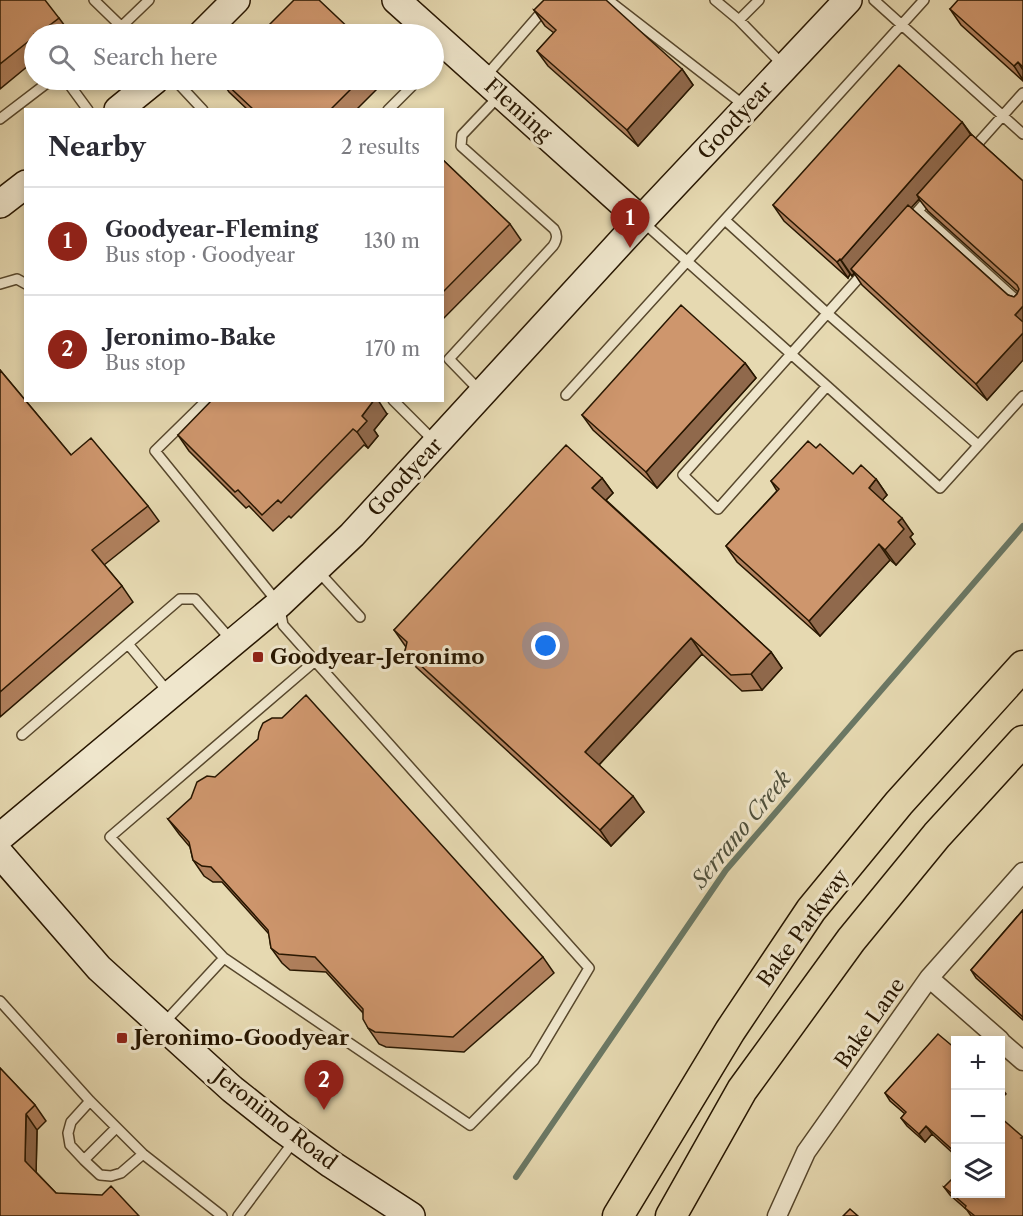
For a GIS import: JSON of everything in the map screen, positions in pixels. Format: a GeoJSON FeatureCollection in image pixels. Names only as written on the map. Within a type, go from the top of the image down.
{"type":"FeatureCollection","features":[{"type":"Feature","properties":{"kind":"main road","name":"Bake Parkway"},"geometry":{"type":"LineString","coordinates":[[618,1216],[730,1031],[811,910],[899,803],[1023,666]]}},
{"type":"Feature","properties":{"kind":"main road"},"geometry":{"type":"LineString","coordinates":[[671,1216],[742,1090],[851,940],[937,835],[1023,741]]}},
{"type":"Feature","properties":{"kind":"street"},"geometry":{"type":"LineString","coordinates":[[212,24],[236,0]]}},
{"type":"Feature","properties":{"kind":"street","name":"Fleming"},"geometry":{"type":"LineString","coordinates":[[396,0],[416,24]]}},
{"type":"Feature","properties":{"kind":"street","name":"Goodyear"},"geometry":{"type":"LineString","coordinates":[[0,837],[279,604],[352,535],[641,220],[848,0]]}},
{"type":"Feature","properties":{"kind":"street","name":"Fleming"},"geometry":{"type":"LineString","coordinates":[[444,57],[492,86],[641,220]]}},
{"type":"Feature","properties":{"kind":"street"},"geometry":{"type":"LineString","coordinates":[[120,108],[143,90]]}},
{"type":"Feature","properties":{"kind":"street"},"geometry":{"type":"LineString","coordinates":[[0,204],[24,186]]}},
{"type":"Feature","properties":{"kind":"street","name":"Jeronimo Road"},"geometry":{"type":"LineString","coordinates":[[0,854],[99,968],[232,1089],[296,1138],[411,1216]]}},
{"type":"Feature","properties":{"kind":"street","name":"Bake Lane"},"geometry":{"type":"LineString","coordinates":[[777,1216],[806,1152],[929,978],[1023,872]]}},
{"type":"Feature","properties":{"kind":"street"},"geometry":{"type":"LineString","coordinates":[[929,978],[994,1036]]}},
{"type":"Feature","properties":{"kind":"street"},"geometry":{"type":"LineString","coordinates":[[1005,1045],[1023,1061]]}},
{"type":"Feature","properties":{"kind":"lane"},"geometry":{"type":"LineString","coordinates":[[94,0],[118,24]]}},
{"type":"Feature","properties":{"kind":"lane"},"geometry":{"type":"LineString","coordinates":[[124,24],[149,0]]}},
{"type":"Feature","properties":{"kind":"lane"},"geometry":{"type":"LineString","coordinates":[[482,393],[449,359],[553,246],[557,240],[557,234],[461,146],[462,135],[492,86],[552,0]]}},
{"type":"Feature","properties":{"kind":"lane"},"geometry":{"type":"LineString","coordinates":[[608,0],[747,108]]}},
{"type":"Feature","properties":{"kind":"lane"},"geometry":{"type":"LineString","coordinates":[[715,0],[739,20],[785,67]]}},
{"type":"Feature","properties":{"kind":"lane"},"geometry":{"type":"LineString","coordinates":[[739,20],[759,0]]}},
{"type":"Feature","properties":{"kind":"lane"},"geometry":{"type":"LineString","coordinates":[[874,0],[1023,134]]}},
{"type":"Feature","properties":{"kind":"lane"},"geometry":{"type":"LineString","coordinates":[[566,394],[689,262],[924,0]]}},
{"type":"Feature","properties":{"kind":"lane"},"geometry":{"type":"LineString","coordinates":[[0,119],[38,90]]}},
{"type":"Feature","properties":{"kind":"lane"},"geometry":{"type":"LineString","coordinates":[[73,90],[87,108]]}},
{"type":"Feature","properties":{"kind":"lane"},"geometry":{"type":"LineString","coordinates":[[184,90],[201,108]]}},
{"type":"Feature","properties":{"kind":"lane"},"geometry":{"type":"LineString","coordinates":[[390,108],[407,90]]}},
{"type":"Feature","properties":{"kind":"lane"},"geometry":{"type":"LineString","coordinates":[[964,159],[1023,93]]}},
{"type":"Feature","properties":{"kind":"lane"},"geometry":{"type":"LineString","coordinates":[[903,228],[941,184]]}},
{"type":"Feature","properties":{"kind":"lane"},"geometry":{"type":"LineString","coordinates":[[918,211],[1023,306]]}},
{"type":"Feature","properties":{"kind":"lane"},"geometry":{"type":"LineString","coordinates":[[641,220],[940,488],[1023,396]]}},
{"type":"Feature","properties":{"kind":"lane"},"geometry":{"type":"LineString","coordinates":[[726,221],[978,446]]}},
{"type":"Feature","properties":{"kind":"lane"},"geometry":{"type":"LineString","coordinates":[[826,386],[718,509],[683,475],[873,262]]}},
{"type":"Feature","properties":{"kind":"lane"},"geometry":{"type":"LineString","coordinates":[[0,284],[17,279],[24,283]]}},
{"type":"Feature","properties":{"kind":"lane"},"geometry":{"type":"LineString","coordinates":[[205,402],[155,451],[279,604],[284,626],[589,968],[534,1060],[470,1125],[224,958],[110,837],[315,661]]}},
{"type":"Feature","properties":{"kind":"lane"},"geometry":{"type":"LineString","coordinates":[[395,402],[436,443]]}},
{"type":"Feature","properties":{"kind":"lane"},"geometry":{"type":"LineString","coordinates":[[316,569],[360,617]]}},
{"type":"Feature","properties":{"kind":"lane"},"geometry":{"type":"LineString","coordinates":[[22,735],[180,599],[195,599],[233,642]]}},
{"type":"Feature","properties":{"kind":"lane"},"geometry":{"type":"LineString","coordinates":[[128,644],[170,695]]}},
{"type":"Feature","properties":{"kind":"lane"},"geometry":{"type":"LineString","coordinates":[[161,1026],[224,958]]}},
{"type":"Feature","properties":{"kind":"lane"},"geometry":{"type":"LineString","coordinates":[[0,1001],[90,1101],[143,1155],[222,1216]]}},
{"type":"Feature","properties":{"kind":"lane"},"geometry":{"type":"LineString","coordinates":[[90,1101],[71,1122],[68,1133],[70,1144],[84,1160],[100,1175],[111,1176],[121,1173],[143,1155]]}},
{"type":"Feature","properties":{"kind":"lane"},"geometry":{"type":"LineString","coordinates":[[84,1160],[116,1128]]}},
{"type":"Feature","properties":{"kind":"lane"},"geometry":{"type":"LineString","coordinates":[[238,1216],[296,1138]]}},
{"type":"Feature","properties":{"kind":"building"},"geometry":{"type":"Polygon","coordinates":[[[0,0],[45,0],[59,18],[51,24],[24,24],[24,45],[0,64],[0,0]]]}},
{"type":"Feature","properties":{"kind":"building"},"geometry":{"type":"Polygon","coordinates":[[[294,0],[319,0],[344,24],[270,24],[294,0]]]}},
{"type":"Feature","properties":{"kind":"building"},"geometry":{"type":"Polygon","coordinates":[[[544,0],[606,0],[682,69],[627,130],[537,51],[556,30],[534,10],[544,0]]]}},
{"type":"Feature","properties":{"kind":"building"},"geometry":{"type":"Polygon","coordinates":[[[958,0],[1023,0],[1023,67],[1018,62],[1014,66],[950,9],[958,0]]]}},
{"type":"Feature","properties":{"kind":"building"},"geometry":{"type":"Polygon","coordinates":[[[899,65],[962,122],[837,262],[773,205],[899,65]]]}},
{"type":"Feature","properties":{"kind":"building"},"geometry":{"type":"Polygon","coordinates":[[[233,90],[350,90],[332,108],[252,108],[233,90]]]}},
{"type":"Feature","properties":{"kind":"building"},"geometry":{"type":"Polygon","coordinates":[[[971,134],[1023,181],[1023,306],[1015,315],[1023,322],[1023,333],[976,384],[851,269],[908,205],[1008,295],[1014,297],[1017,294],[1019,289],[1017,285],[917,195],[971,134]]]}},
{"type":"Feature","properties":{"kind":"building"},"geometry":{"type":"Polygon","coordinates":[[[444,161],[510,224],[444,291],[444,161]]]}},
{"type":"Feature","properties":{"kind":"building"},"geometry":{"type":"Polygon","coordinates":[[[681,305],[745,363],[646,472],[582,415],[681,305]]]}},
{"type":"Feature","properties":{"kind":"building"},"geometry":{"type":"Polygon","coordinates":[[[0,370],[24,399],[24,402],[27,402],[71,455],[91,438],[148,506],[92,550],[122,586],[0,692],[0,370]]]}},
{"type":"Feature","properties":{"kind":"building"},"geometry":{"type":"Polygon","coordinates":[[[210,402],[372,402],[362,416],[367,421],[357,432],[353,429],[281,503],[278,500],[262,515],[238,490],[235,492],[178,435],[210,402]]]}},
{"type":"Feature","properties":{"kind":"building"},"geometry":{"type":"Polygon","coordinates":[[[808,441],[816,448],[820,444],[853,474],[861,465],[876,479],[869,488],[902,518],[898,522],[904,529],[885,550],[879,544],[809,621],[726,546],[779,489],[771,481],[808,441]]]}},
{"type":"Feature","properties":{"kind":"building"},"geometry":{"type":"Polygon","coordinates":[[[566,445],[602,478],[592,488],[771,652],[751,674],[731,675],[691,638],[585,752],[633,796],[600,830],[405,651],[407,642],[394,630],[566,445]]]}},
{"type":"Feature","properties":{"kind":"building"},"geometry":{"type":"Polygon","coordinates":[[[306,695],[543,957],[453,1037],[375,1032],[368,1028],[363,1019],[363,1009],[315,957],[279,954],[271,948],[268,930],[211,867],[202,866],[193,860],[189,842],[168,819],[191,798],[197,782],[207,776],[215,777],[258,739],[263,723],[272,718],[282,718],[306,695]]]}},
{"type":"Feature","properties":{"kind":"building"},"geometry":{"type":"Polygon","coordinates":[[[1023,910],[1023,1017],[971,970],[1023,910]]]}},
{"type":"Feature","properties":{"kind":"building"},"geometry":{"type":"Polygon","coordinates":[[[938,1034],[951,1045],[951,1148],[926,1126],[919,1134],[901,1118],[906,1112],[885,1093],[938,1034]]]}},
{"type":"Feature","properties":{"kind":"building"},"geometry":{"type":"Polygon","coordinates":[[[0,1068],[35,1105],[26,1114],[25,1161],[56,1193],[102,1195],[111,1186],[139,1216],[0,1216],[0,1068]]]}},
{"type":"Feature","properties":{"kind":"building"},"geometry":{"type":"Polygon","coordinates":[[[1005,1121],[1023,1137],[1021,1138],[1023,1139],[1023,1216],[975,1216],[965,1208],[966,1206],[957,1198],[1005,1198],[1005,1121]]]}},
{"type":"Feature","properties":{"kind":"building"},"geometry":{"type":"Polygon","coordinates":[[[951,1180],[951,1193],[944,1187],[951,1180]]]}},
{"type":"Feature","properties":{"kind":"building"},"geometry":{"type":"Polygon","coordinates":[[[850,1209],[858,1216],[843,1216],[850,1209]]]}},
{"type":"Feature","properties":{"kind":"waterway","name":"Serrano Creek"},"geometry":{"type":"LineString","coordinates":[[516,1177],[726,870],[1023,526]]}},
{"type":"Feature","properties":{"kind":"place","name":"Goodyear-Fleming"},"geometry":{"type":"Point","coordinates":[630,248]}},
{"type":"Feature","properties":{"kind":"place","name":"Goodyear-Jeronimo"},"geometry":{"type":"Point","coordinates":[258,657]}},
{"type":"Feature","properties":{"kind":"place","name":"Jeronimo-Goodyear"},"geometry":{"type":"Point","coordinates":[122,1038]}},
{"type":"Feature","properties":{"kind":"place","name":"Jeronimo-Bake"},"geometry":{"type":"Point","coordinates":[324,1110]}}]}
